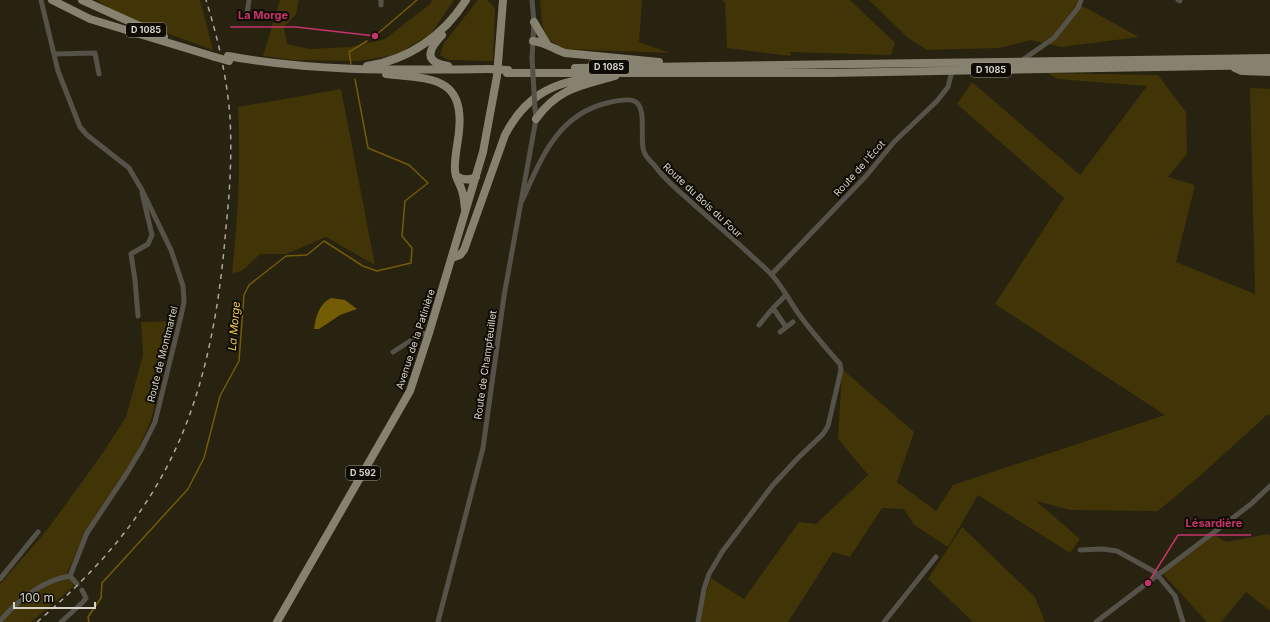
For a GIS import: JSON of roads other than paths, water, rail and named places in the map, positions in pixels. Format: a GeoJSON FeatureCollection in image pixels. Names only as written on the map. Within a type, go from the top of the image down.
{"type":"FeatureCollection","features":[{"type":"Feature","properties":{"kind":"main road"},"geometry":{"type":"LineString","coordinates":[[52,0],[90,19],[173,45]]}},
{"type":"Feature","properties":{"kind":"main road","name":"D 1085"},"geometry":{"type":"LineString","coordinates":[[73,0],[136,31],[173,45],[214,55]]}},
{"type":"Feature","properties":{"kind":"main road","name":"D 1085"},"geometry":{"type":"LineString","coordinates":[[82,0],[138,27],[174,42],[228,59],[288,70],[384,74],[488,71]]}},
{"type":"Feature","properties":{"kind":"main road"},"geometry":{"type":"LineString","coordinates":[[327,68],[378,64],[411,53],[433,38],[449,23],[466,0]]}},
{"type":"Feature","properties":{"kind":"main road"},"geometry":{"type":"LineString","coordinates":[[471,0],[453,24],[436,42],[430,54],[433,61],[438,64],[488,71]]}},
{"type":"Feature","properties":{"kind":"main road","name":"D 592"},"geometry":{"type":"LineString","coordinates":[[476,177],[483,152],[497,76],[503,1]]}},
{"type":"Feature","properties":{"kind":"main road"},"geometry":{"type":"LineString","coordinates":[[534,22],[548,46]]}},
{"type":"Feature","properties":{"kind":"main road"},"geometry":{"type":"LineString","coordinates":[[533,41],[541,42],[565,53],[710,65]]}},
{"type":"Feature","properties":{"kind":"main road","name":"D 1085"},"geometry":{"type":"LineString","coordinates":[[508,71],[710,65],[1270,58]]}},
{"type":"Feature","properties":{"kind":"main road","name":"D 1085"},"geometry":{"type":"LineString","coordinates":[[228,59],[327,68],[636,74],[1270,65]]}},
{"type":"Feature","properties":{"kind":"main road"},"geometry":{"type":"LineString","coordinates":[[1226,66],[1242,71],[1270,72]]}},
{"type":"Feature","properties":{"kind":"main road"},"geometry":{"type":"LineString","coordinates":[[384,74],[432,79],[450,90],[457,103],[460,121],[455,170],[464,194],[465,215]]}},
{"type":"Feature","properties":{"kind":"main road"},"geometry":{"type":"LineString","coordinates":[[452,258],[460,255],[464,250],[505,135],[513,119],[522,108],[539,94],[550,88],[585,79],[636,74]]}},
{"type":"Feature","properties":{"kind":"main road"},"geometry":{"type":"LineString","coordinates":[[536,119],[547,104],[560,95],[586,84],[615,76]]}},
{"type":"Feature","properties":{"kind":"main road"},"geometry":{"type":"LineString","coordinates":[[456,176],[461,179],[468,180],[476,177]]}},
{"type":"Feature","properties":{"kind":"main road","name":"Avenue de la Patinière"},"geometry":{"type":"LineString","coordinates":[[277,622],[410,391],[476,177]]}},
{"type":"Feature","properties":{"kind":"street","name":"Route de Montmartel"},"geometry":{"type":"LineString","coordinates":[[41,0],[58,71],[80,127],[123,162],[142,190],[171,250],[183,286],[184,302],[155,422],[127,473],[87,533],[70,576]]}},
{"type":"Feature","properties":{"kind":"street"},"geometry":{"type":"LineString","coordinates":[[247,14],[249,0]]}},
{"type":"Feature","properties":{"kind":"street","name":"Route de Champfeuillet"},"geometry":{"type":"LineString","coordinates":[[438,622],[483,448],[504,296],[536,119],[532,58],[534,22],[532,0]]}},
{"type":"Feature","properties":{"kind":"street"},"geometry":{"type":"LineString","coordinates":[[1021,61],[1034,50],[1054,38],[1078,8],[1081,0]]}},
{"type":"Feature","properties":{"kind":"street"},"geometry":{"type":"LineString","coordinates":[[54,54],[95,53],[99,74]]}},
{"type":"Feature","properties":{"kind":"street","name":"Route de l'Écot"},"geometry":{"type":"LineString","coordinates":[[772,274],[866,176],[894,142],[938,100],[948,87],[952,70]]}},
{"type":"Feature","properties":{"kind":"street","name":"Route du Bois du Four"},"geometry":{"type":"LineString","coordinates":[[522,201],[551,143],[565,124],[581,113],[602,104],[614,101],[634,101],[640,105],[642,111],[642,144],[644,152],[648,158],[668,181],[772,274],[813,334],[840,364],[841,370],[828,426],[823,434],[772,486],[722,552],[709,574],[704,589],[698,622]]}},
{"type":"Feature","properties":{"kind":"street"},"geometry":{"type":"LineString","coordinates":[[138,316],[131,254],[148,244],[152,235],[142,190]]}},
{"type":"Feature","properties":{"kind":"street"},"geometry":{"type":"LineString","coordinates":[[759,325],[786,295]]}},
{"type":"Feature","properties":{"kind":"street"},"geometry":{"type":"LineString","coordinates":[[773,308],[786,327]]}},
{"type":"Feature","properties":{"kind":"street"},"geometry":{"type":"LineString","coordinates":[[780,332],[793,322]]}},
{"type":"Feature","properties":{"kind":"street"},"geometry":{"type":"LineString","coordinates":[[393,352],[421,334],[429,333]]}},
{"type":"Feature","properties":{"kind":"street"},"geometry":{"type":"LineString","coordinates":[[1096,622],[1251,504],[1270,486]]}},
{"type":"Feature","properties":{"kind":"street"},"geometry":{"type":"LineString","coordinates":[[0,579],[38,532]]}},
{"type":"Feature","properties":{"kind":"street"},"geometry":{"type":"LineString","coordinates":[[1080,550],[1117,550],[1155,572],[1176,596],[1183,622]]}},
{"type":"Feature","properties":{"kind":"street"},"geometry":{"type":"LineString","coordinates":[[884,622],[936,557]]}},
{"type":"Feature","properties":{"kind":"street"},"geometry":{"type":"LineString","coordinates":[[0,621],[16,603],[33,590],[61,578],[70,576],[77,584]]}},
{"type":"Feature","properties":{"kind":"street"},"geometry":{"type":"LineString","coordinates":[[61,622],[86,598],[82,590]]}},
{"type":"Feature","properties":{"kind":"waterway","name":"La Morge"},"geometry":{"type":"LineString","coordinates":[[375,36],[417,0]]}},
{"type":"Feature","properties":{"kind":"waterway","name":"La Morge"},"geometry":{"type":"LineString","coordinates":[[351,64],[349,52],[367,41]]}},
{"type":"Feature","properties":{"kind":"waterway","name":"La Morge"},"geometry":{"type":"LineString","coordinates":[[89,622],[88,617],[101,598],[102,583],[188,489],[204,458],[220,396],[239,361],[244,295],[249,285],[286,256],[307,255],[324,241],[363,266],[377,271],[411,263],[412,248],[402,236],[405,201],[428,183],[409,165],[368,148],[355,79]]}},
{"type":"Feature","properties":{"kind":"railway"},"geometry":{"type":"LineString","coordinates":[[37,622],[88,575],[104,558],[146,503],[174,454],[187,423],[206,359],[219,293],[223,260],[230,186],[231,145],[229,102],[218,43],[206,0]]}},
{"type":"Feature","properties":{"kind":"place","name":"La Morge"},"geometry":{"type":"Point","coordinates":[375,36]}},
{"type":"Feature","properties":{"kind":"place","name":"Lésardière"},"geometry":{"type":"Point","coordinates":[1148,583]}}]}
